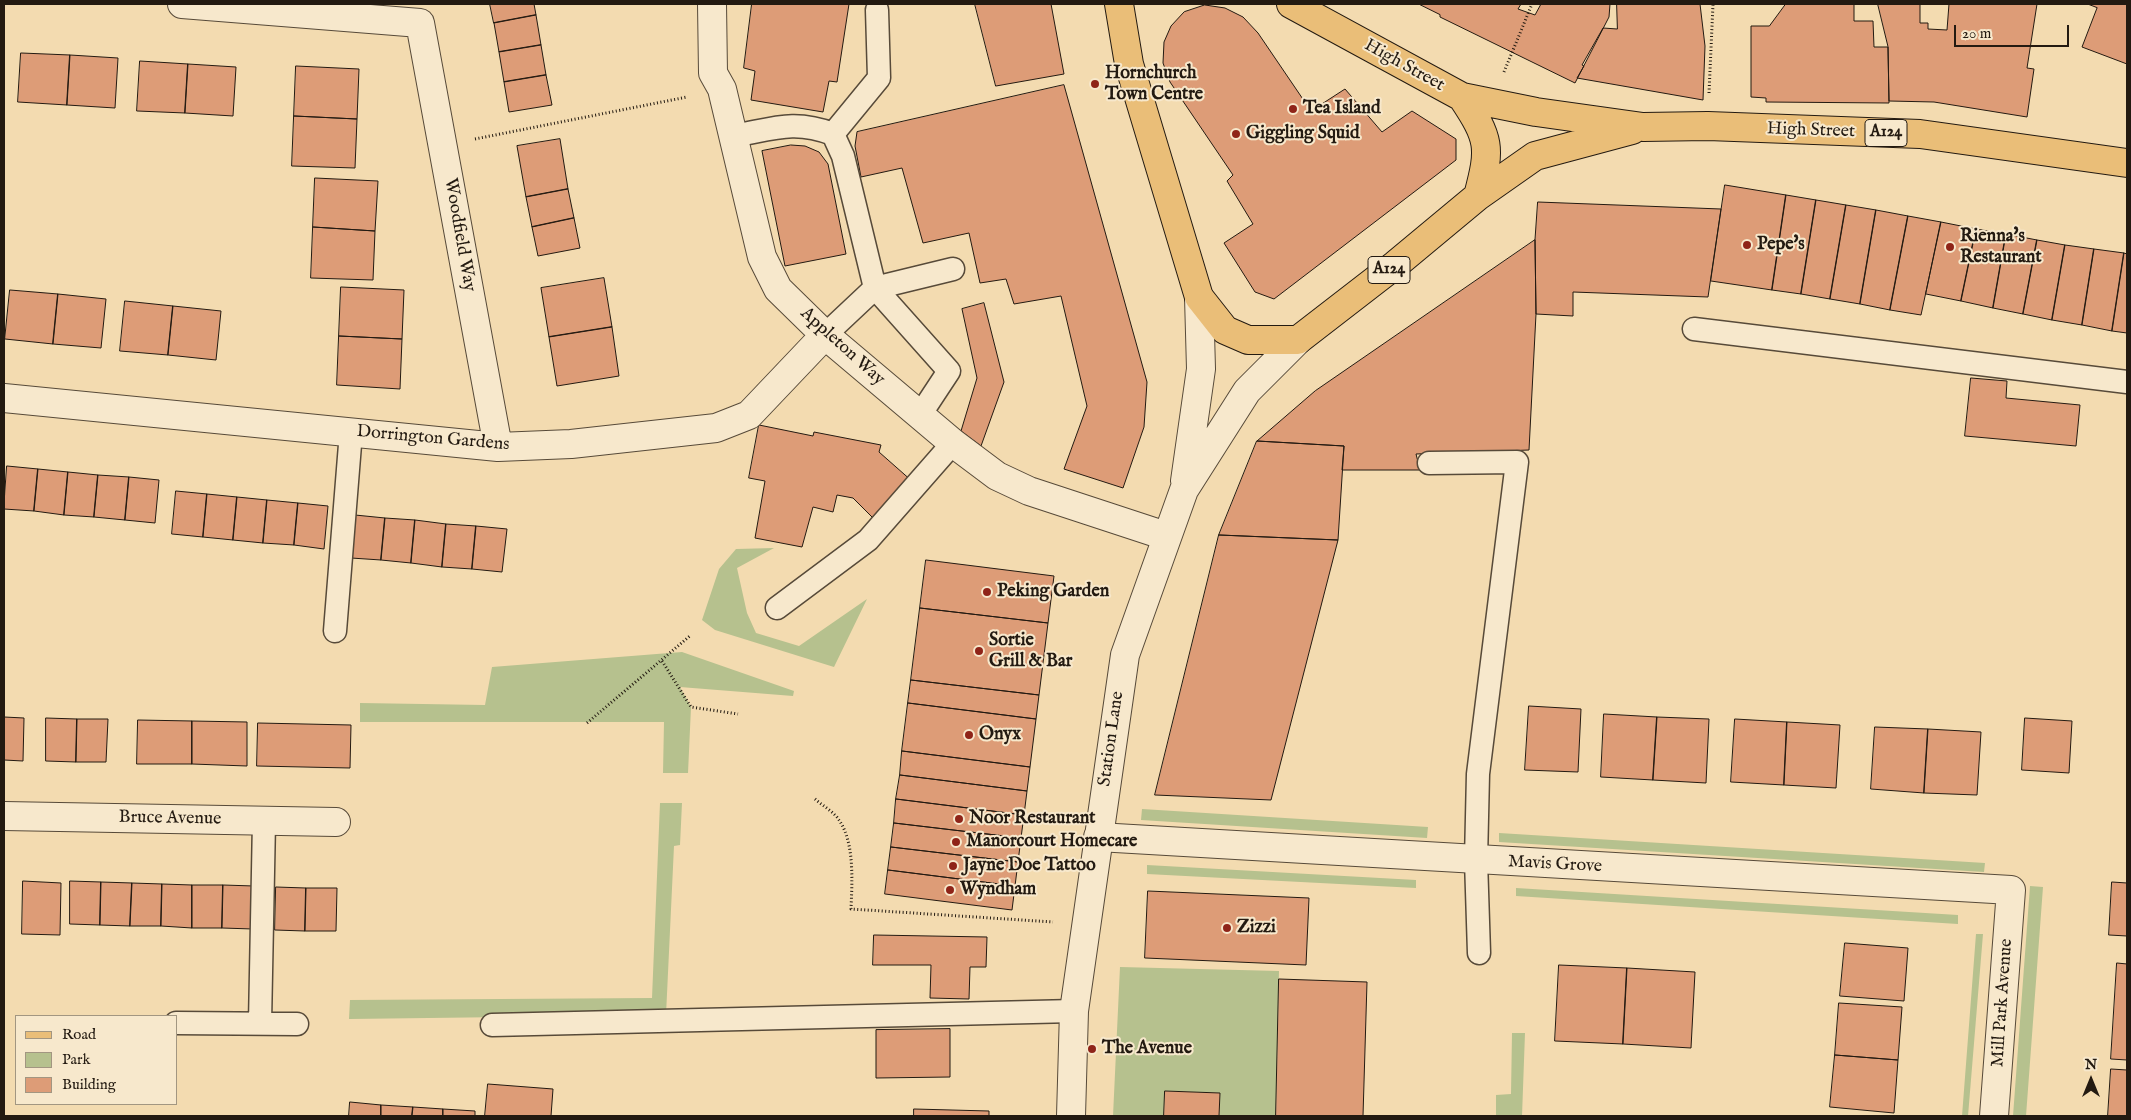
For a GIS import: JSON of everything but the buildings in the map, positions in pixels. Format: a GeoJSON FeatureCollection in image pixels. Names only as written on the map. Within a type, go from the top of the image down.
{"type":"FeatureCollection","features":[{"type":"Feature","properties":{"kind":"main road","name":"High Street"},"geometry":{"type":"LineString","coordinates":[[1291,4],[1462,97],[1536,112],[1643,127],[1708,126],[1920,134],[2127,163]]}},
{"type":"Feature","properties":{"kind":"main road"},"geometry":{"type":"LineString","coordinates":[[1121,6],[1129,64],[1199,297],[1225,330],[1248,340],[1298,340]]}},
{"type":"Feature","properties":{"kind":"main road","name":"A124"},"geometry":{"type":"LineString","coordinates":[[1462,97],[1478,121],[1486,139],[1486,167],[1478,196]]}},
{"type":"Feature","properties":{"kind":"main road","name":"High Street"},"geometry":{"type":"LineString","coordinates":[[1478,196],[1535,156],[1643,127]]}},
{"type":"Feature","properties":{"kind":"main road","name":"Station Lane"},"geometry":{"type":"LineString","coordinates":[[1298,340],[1395,265],[1478,196]]}},
{"type":"Feature","properties":{"kind":"street","name":"Woodfield Way"},"geometry":{"type":"LineString","coordinates":[[182,4],[420,22],[498,447]]}},
{"type":"Feature","properties":{"kind":"street","name":"Appleton Way"},"geometry":{"type":"LineString","coordinates":[[712,4],[713,73],[722,89],[762,257],[778,289],[826,335],[953,443],[997,476],[1029,491],[1166,536]]}},
{"type":"Feature","properties":{"kind":"street","name":"Station Lane"},"geometry":{"type":"LineString","coordinates":[[1184,490],[1201,369],[1199,297]]}},
{"type":"Feature","properties":{"kind":"street","name":"Dorrington Gardens"},"geometry":{"type":"LineString","coordinates":[[4,398],[498,447],[571,444],[716,428],[749,415],[826,335]]}},
{"type":"Feature","properties":{"kind":"street","name":"Station Lane"},"geometry":{"type":"LineString","coordinates":[[1072,1116],[1074,1011],[1124,655],[1184,490],[1248,391],[1298,340]]}},
{"type":"Feature","properties":{"kind":"street","name":"Bruce Avenue"},"geometry":{"type":"LineString","coordinates":[[4,816],[336,822]]}},
{"type":"Feature","properties":{"kind":"street","name":"Mavis Grove"},"geometry":{"type":"LineString","coordinates":[[1098,837],[2011,890]]}},
{"type":"Feature","properties":{"kind":"street","name":"Mill Park Avenue"},"geometry":{"type":"LineString","coordinates":[[1994,1116],[2011,890]]}},
{"type":"Feature","properties":{"kind":"lane"},"geometry":{"type":"LineString","coordinates":[[833,134],[879,78],[878,10]]}},
{"type":"Feature","properties":{"kind":"lane"},"geometry":{"type":"LineString","coordinates":[[734,136],[797,124],[815,127],[833,134],[843,156],[876,288],[949,371],[920,415]]}},
{"type":"Feature","properties":{"kind":"lane"},"geometry":{"type":"LineString","coordinates":[[826,335],[876,288],[953,269]]}},
{"type":"Feature","properties":{"kind":"lane"},"geometry":{"type":"LineString","coordinates":[[1694,329],[2127,382]]}},
{"type":"Feature","properties":{"kind":"lane"},"geometry":{"type":"LineString","coordinates":[[335,632],[351,432]]}},
{"type":"Feature","properties":{"kind":"lane"},"geometry":{"type":"LineString","coordinates":[[777,608],[868,540],[953,443]]}},
{"type":"Feature","properties":{"kind":"lane"},"geometry":{"type":"LineString","coordinates":[[1429,462],[1517,462],[1478,774],[1476,860],[1479,953]]}},
{"type":"Feature","properties":{"kind":"lane"},"geometry":{"type":"LineString","coordinates":[[260,1023],[264,821]]}},
{"type":"Feature","properties":{"kind":"lane"},"geometry":{"type":"LineString","coordinates":[[492,1025],[1074,1011]]}},
{"type":"Feature","properties":{"kind":"lane"},"geometry":{"type":"LineString","coordinates":[[178,1023],[297,1024]]}},
{"type":"Feature","properties":{"kind":"path"},"geometry":{"type":"LineString","coordinates":[[1708,126],[1713,4]]}},
{"type":"Feature","properties":{"kind":"path"},"geometry":{"type":"LineString","coordinates":[[442,145],[722,89]]}},
{"type":"Feature","properties":{"kind":"path"},"geometry":{"type":"LineString","coordinates":[[587,723],[690,635]]}},
{"type":"Feature","properties":{"kind":"path"},"geometry":{"type":"LineString","coordinates":[[662,660],[690,707],[738,714]]}},
{"type":"Feature","properties":{"kind":"path"},"geometry":{"type":"LineString","coordinates":[[815,799],[840,820],[850,850],[852,867],[851,909],[1086,924]]}},
{"type":"Feature","properties":{"kind":"green space"},"geometry":{"type":"Polygon","coordinates":[[[774,548],[737,568],[747,613],[756,633],[799,646],[867,599],[834,667],[715,630],[702,620],[719,569],[736,549],[774,548]]]}},
{"type":"Feature","properties":{"kind":"green space"},"geometry":{"type":"Polygon","coordinates":[[[682,652],[794,691],[793,696],[680,687],[691,707],[688,773],[663,773],[664,722],[360,722],[360,703],[485,705],[492,667],[682,652]]]}},
{"type":"Feature","properties":{"kind":"green space"},"geometry":{"type":"Polygon","coordinates":[[[660,803],[682,803],[680,845],[674,846],[666,1015],[349,1019],[350,1000],[652,998],[660,803]]]}},
{"type":"Feature","properties":{"kind":"green space"},"geometry":{"type":"Polygon","coordinates":[[[1142,809],[1428,827],[1427,838],[1141,820],[1142,809]]]}},
{"type":"Feature","properties":{"kind":"green space"},"geometry":{"type":"Polygon","coordinates":[[[1499,833],[1985,863],[1984,872],[1499,842],[1499,833]]]}},
{"type":"Feature","properties":{"kind":"green space"},"geometry":{"type":"Polygon","coordinates":[[[1147,865],[1416,880],[1416,888],[1147,874],[1147,865]]]}},
{"type":"Feature","properties":{"kind":"green space"},"geometry":{"type":"Polygon","coordinates":[[[2030,886],[2043,887],[2026,1116],[2013,1116],[2030,886]]]}},
{"type":"Feature","properties":{"kind":"green space"},"geometry":{"type":"Polygon","coordinates":[[[1516,888],[1958,915],[1958,924],[1516,896],[1516,888]]]}},
{"type":"Feature","properties":{"kind":"green space"},"geometry":{"type":"Polygon","coordinates":[[[1976,934],[1983,934],[1968,1116],[1962,1116],[1976,934]]]}},
{"type":"Feature","properties":{"kind":"green space"},"geometry":{"type":"Polygon","coordinates":[[[1120,967],[1279,971],[1276,1116],[1219,1116],[1220,1093],[1165,1091],[1164,1116],[1113,1116],[1120,967]]]}},
{"type":"Feature","properties":{"kind":"green space"},"geometry":{"type":"Polygon","coordinates":[[[1512,1033],[1525,1033],[1522,1116],[1496,1116],[1496,1095],[1511,1094],[1512,1033]]]}},
{"type":"Feature","properties":{"kind":"place","name":"Hornchurch Town Centre"},"geometry":{"type":"Point","coordinates":[1095,84]}},
{"type":"Feature","properties":{"kind":"place","name":"Tea Island"},"geometry":{"type":"Point","coordinates":[1293,109]}},
{"type":"Feature","properties":{"kind":"place","name":"Giggling Squid"},"geometry":{"type":"Point","coordinates":[1236,134]}},
{"type":"Feature","properties":{"kind":"place","name":"Pepe's"},"geometry":{"type":"Point","coordinates":[1747,245]}},
{"type":"Feature","properties":{"kind":"place","name":"Rienna's Restaurant"},"geometry":{"type":"Point","coordinates":[1950,247]}},
{"type":"Feature","properties":{"kind":"place","name":"Peking Garden"},"geometry":{"type":"Point","coordinates":[987,592]}},
{"type":"Feature","properties":{"kind":"place","name":"Sortie Grill & Bar"},"geometry":{"type":"Point","coordinates":[979,651]}},
{"type":"Feature","properties":{"kind":"place","name":"Onyx"},"geometry":{"type":"Point","coordinates":[969,735]}},
{"type":"Feature","properties":{"kind":"place","name":"Noor Restaurant"},"geometry":{"type":"Point","coordinates":[959,819]}},
{"type":"Feature","properties":{"kind":"place","name":"Manorcourt Homecare"},"geometry":{"type":"Point","coordinates":[956,842]}},
{"type":"Feature","properties":{"kind":"place","name":"Jayne Doe Tattoo"},"geometry":{"type":"Point","coordinates":[953,866]}},
{"type":"Feature","properties":{"kind":"place","name":"Wyndham"},"geometry":{"type":"Point","coordinates":[950,890]}},
{"type":"Feature","properties":{"kind":"place","name":"Zizzi"},"geometry":{"type":"Point","coordinates":[1227,928]}},
{"type":"Feature","properties":{"kind":"place","name":"The Avenue"},"geometry":{"type":"Point","coordinates":[1092,1049]}}]}
